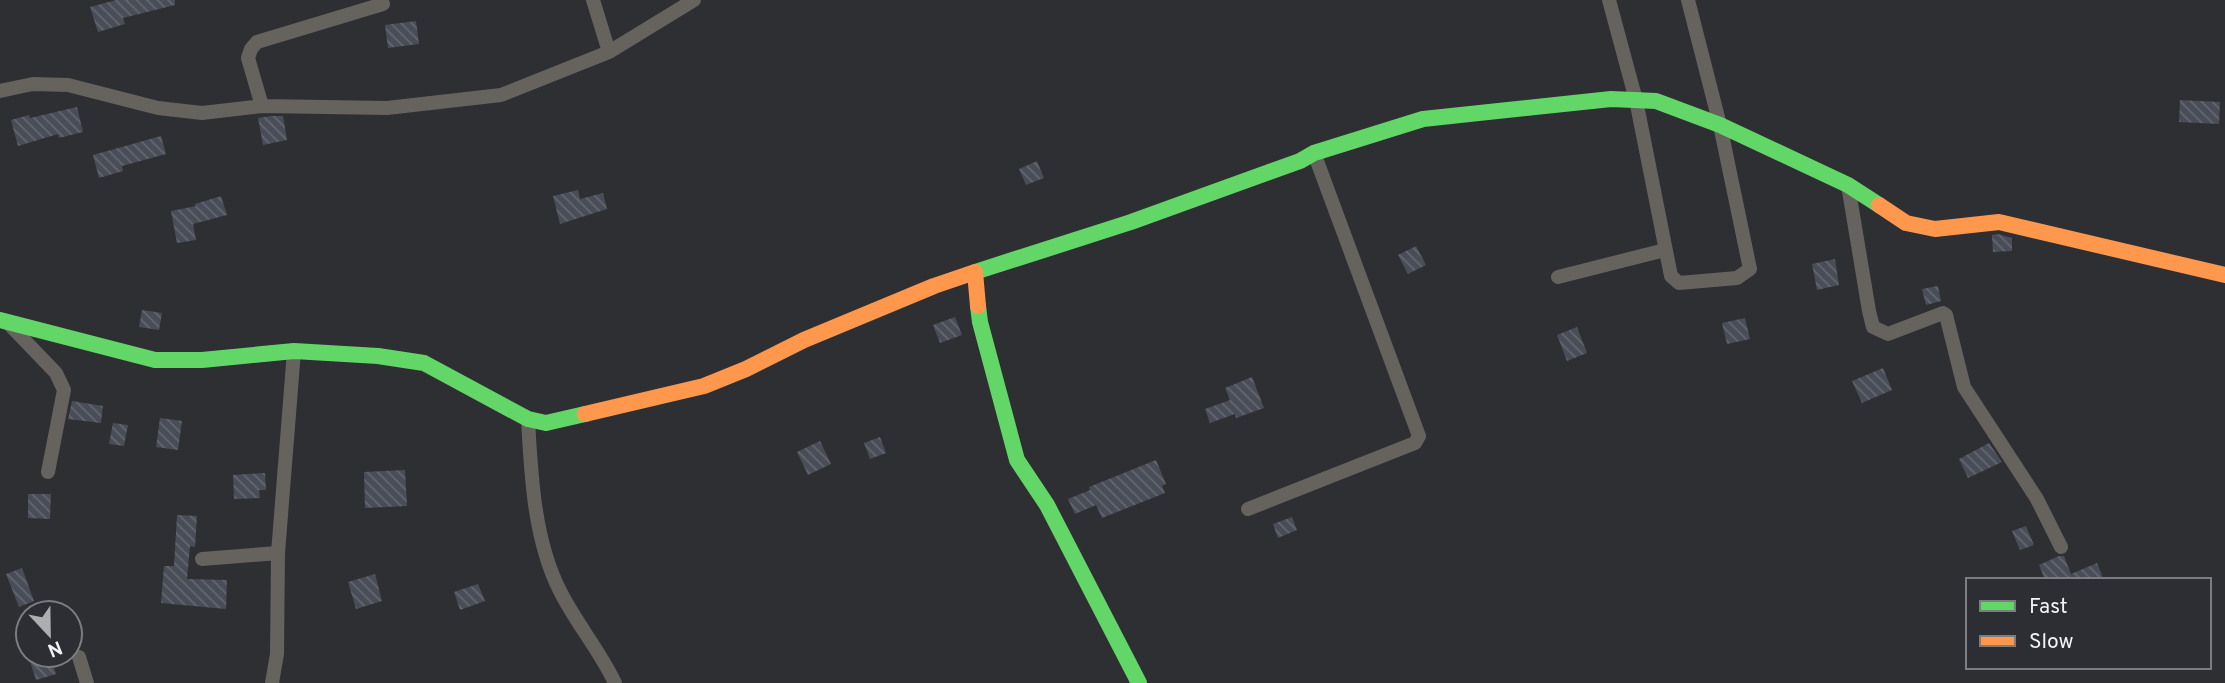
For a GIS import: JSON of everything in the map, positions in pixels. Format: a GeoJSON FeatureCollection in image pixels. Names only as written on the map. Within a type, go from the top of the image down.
{"type":"FeatureCollection","features":[{"type":"Feature","properties":{"kind":"street"},"geometry":{"type":"LineString","coordinates":[[593,0],[609,52]]}},
{"type":"Feature","properties":{"kind":"street"},"geometry":{"type":"LineString","coordinates":[[0,91],[33,84],[68,85],[158,108],[202,113],[262,106],[387,108],[500,95],[609,52],[694,0]]}},
{"type":"Feature","properties":{"kind":"street"},"geometry":{"type":"LineString","coordinates":[[1609,0],[1636,100],[1671,276],[1679,283],[1737,278],[1750,269],[1720,125],[1688,0]]}},
{"type":"Feature","properties":{"kind":"street"},"geometry":{"type":"LineString","coordinates":[[262,106],[248,58],[257,42],[383,4]]}},
{"type":"Feature","properties":{"kind":"street"},"geometry":{"type":"LineString","coordinates":[[3,320],[155,360],[202,360],[294,351],[378,356],[424,363],[528,419],[546,423],[704,386],[816,334],[934,286],[1131,222],[1300,161],[1314,153],[1423,119],[1611,99],[1656,101],[1720,125],[1848,185],[1906,223],[1935,229],[1999,222],[2225,275]]}},
{"type":"Feature","properties":{"kind":"street"},"geometry":{"type":"LineString","coordinates":[[1248,509],[1415,443],[1419,436],[1314,153]]}},
{"type":"Feature","properties":{"kind":"street"},"geometry":{"type":"LineString","coordinates":[[1848,185],[1874,327],[1888,334],[1943,313],[1946,315],[1964,387],[2037,499],[2061,547]]}},
{"type":"Feature","properties":{"kind":"street"},"geometry":{"type":"LineString","coordinates":[[1558,276],[1665,250]]}},
{"type":"Feature","properties":{"kind":"street"},"geometry":{"type":"LineString","coordinates":[[975,272],[980,322],[1017,460],[1048,505],[1139,683]]}},
{"type":"Feature","properties":{"kind":"street"},"geometry":{"type":"LineString","coordinates":[[3,320],[56,373],[64,390],[48,472]]}},
{"type":"Feature","properties":{"kind":"street"},"geometry":{"type":"LineString","coordinates":[[272,683],[277,654],[278,553],[294,351]]}},
{"type":"Feature","properties":{"kind":"street"},"geometry":{"type":"LineString","coordinates":[[528,419],[537,511],[549,563],[560,591],[615,683]]}},
{"type":"Feature","properties":{"kind":"street"},"geometry":{"type":"LineString","coordinates":[[202,559],[278,553]]}},
{"type":"Feature","properties":{"kind":"building"},"geometry":{"type":"Polygon","coordinates":[[[116,0],[175,0],[175,5],[123,18],[125,24],[98,32],[90,7],[116,0]]]}},
{"type":"Feature","properties":{"kind":"building"},"geometry":{"type":"Polygon","coordinates":[[[416,21],[419,44],[388,48],[385,25],[416,21]]]}},
{"type":"Feature","properties":{"kind":"building"},"geometry":{"type":"Polygon","coordinates":[[[2180,100],[2220,102],[2219,124],[2179,122],[2180,100]]]}},
{"type":"Feature","properties":{"kind":"building"},"geometry":{"type":"Polygon","coordinates":[[[77,107],[83,132],[59,138],[58,134],[18,146],[11,120],[77,107]]]}},
{"type":"Feature","properties":{"kind":"building"},"geometry":{"type":"Polygon","coordinates":[[[283,116],[287,140],[263,145],[258,118],[283,116]]]}},
{"type":"Feature","properties":{"kind":"building"},"geometry":{"type":"Polygon","coordinates":[[[161,136],[166,154],[122,166],[123,171],[99,178],[93,155],[161,136]]]}},
{"type":"Feature","properties":{"kind":"building"},"geometry":{"type":"Polygon","coordinates":[[[1037,161],[1044,178],[1026,185],[1019,169],[1037,161]]]}},
{"type":"Feature","properties":{"kind":"building"},"geometry":{"type":"Polygon","coordinates":[[[578,190],[580,199],[603,193],[607,209],[560,224],[553,196],[578,190]]]}},
{"type":"Feature","properties":{"kind":"building"},"geometry":{"type":"Polygon","coordinates":[[[221,196],[227,215],[193,224],[196,240],[177,243],[171,211],[196,206],[195,204],[221,196]]]}},
{"type":"Feature","properties":{"kind":"building"},"geometry":{"type":"Polygon","coordinates":[[[1992,235],[2012,238],[2012,251],[1993,252],[1992,235]]]}},
{"type":"Feature","properties":{"kind":"building"},"geometry":{"type":"Polygon","coordinates":[[[1416,246],[1426,265],[1408,274],[1398,255],[1416,246]]]}},
{"type":"Feature","properties":{"kind":"building"},"geometry":{"type":"Polygon","coordinates":[[[1835,259],[1839,285],[1817,290],[1812,264],[1835,259]]]}},
{"type":"Feature","properties":{"kind":"building"},"geometry":{"type":"Polygon","coordinates":[[[1938,286],[1941,301],[1926,305],[1922,289],[1938,286]]]}},
{"type":"Feature","properties":{"kind":"building"},"geometry":{"type":"Polygon","coordinates":[[[142,310],[162,313],[159,330],[139,327],[142,310]]]}},
{"type":"Feature","properties":{"kind":"building"},"geometry":{"type":"Polygon","coordinates":[[[955,317],[962,335],[940,343],[933,325],[955,317]]]}},
{"type":"Feature","properties":{"kind":"building"},"geometry":{"type":"Polygon","coordinates":[[[1745,318],[1750,339],[1727,344],[1722,323],[1745,318]]]}},
{"type":"Feature","properties":{"kind":"building"},"geometry":{"type":"Polygon","coordinates":[[[1577,327],[1587,353],[1567,361],[1557,335],[1577,327]]]}},
{"type":"Feature","properties":{"kind":"building"},"geometry":{"type":"Polygon","coordinates":[[[1883,368],[1892,390],[1862,403],[1852,381],[1883,368]]]}},
{"type":"Feature","properties":{"kind":"building"},"geometry":{"type":"Polygon","coordinates":[[[1252,377],[1264,408],[1236,418],[1235,414],[1210,423],[1205,409],[1230,400],[1225,388],[1252,377]]]}},
{"type":"Feature","properties":{"kind":"building"},"geometry":{"type":"Polygon","coordinates":[[[72,401],[103,406],[101,423],[68,419],[72,401]]]}},
{"type":"Feature","properties":{"kind":"building"},"geometry":{"type":"Polygon","coordinates":[[[160,418],[182,421],[178,450],[156,447],[160,418]]]}},
{"type":"Feature","properties":{"kind":"building"},"geometry":{"type":"Polygon","coordinates":[[[113,423],[128,425],[124,446],[109,444],[113,423]]]}},
{"type":"Feature","properties":{"kind":"building"},"geometry":{"type":"Polygon","coordinates":[[[880,437],[886,453],[870,459],[864,443],[880,437]]]}},
{"type":"Feature","properties":{"kind":"building"},"geometry":{"type":"Polygon","coordinates":[[[820,441],[831,464],[808,475],[797,452],[820,441]]]}},
{"type":"Feature","properties":{"kind":"building"},"geometry":{"type":"Polygon","coordinates":[[[1989,443],[2002,462],[1968,478],[1959,459],[1989,443]]]}},
{"type":"Feature","properties":{"kind":"building"},"geometry":{"type":"Polygon","coordinates":[[[1156,460],[1166,484],[1162,486],[1165,493],[1102,518],[1096,505],[1075,514],[1068,499],[1090,490],[1089,487],[1156,460]]]}},
{"type":"Feature","properties":{"kind":"building"},"geometry":{"type":"Polygon","coordinates":[[[405,470],[407,506],[365,508],[364,472],[405,470]]]}},
{"type":"Feature","properties":{"kind":"building"},"geometry":{"type":"Polygon","coordinates":[[[265,473],[266,490],[259,490],[260,498],[234,499],[233,475],[265,473]]]}},
{"type":"Feature","properties":{"kind":"building"},"geometry":{"type":"Polygon","coordinates":[[[28,494],[51,494],[50,519],[28,518],[28,494]]]}},
{"type":"Feature","properties":{"kind":"building"},"geometry":{"type":"Polygon","coordinates":[[[177,515],[197,516],[195,547],[190,546],[187,579],[227,580],[226,609],[161,603],[164,566],[174,566],[177,515]]]}},
{"type":"Feature","properties":{"kind":"building"},"geometry":{"type":"Polygon","coordinates":[[[1292,517],[1297,530],[1278,538],[1273,524],[1292,517]]]}},
{"type":"Feature","properties":{"kind":"building"},"geometry":{"type":"Polygon","coordinates":[[[2026,526],[2034,545],[2020,550],[2012,531],[2026,526]]]}},
{"type":"Feature","properties":{"kind":"building"},"geometry":{"type":"Polygon","coordinates":[[[2064,556],[2071,574],[2097,563],[2103,578],[2044,578],[2039,565],[2064,556]]]}},
{"type":"Feature","properties":{"kind":"building"},"geometry":{"type":"Polygon","coordinates":[[[22,568],[33,599],[16,599],[6,574],[22,568]]]}},
{"type":"Feature","properties":{"kind":"building"},"geometry":{"type":"Polygon","coordinates":[[[375,574],[382,601],[356,609],[348,582],[375,574]]]}},
{"type":"Feature","properties":{"kind":"building"},"geometry":{"type":"Polygon","coordinates":[[[478,584],[485,601],[460,610],[454,592],[478,584]]]}},
{"type":"Feature","properties":{"kind":"building"},"geometry":{"type":"Polygon","coordinates":[[[32,669],[54,669],[56,674],[36,680],[32,669]]]}},
{"type":"Feature","properties":{"kind":"traffic: fast"},"geometry":{"type":"LineString","coordinates":[[975,272],[1131,222],[1300,161],[1314,153],[1423,119],[1611,99],[1656,101],[1720,125],[1848,185],[1879,205]]}},
{"type":"Feature","properties":{"kind":"traffic: fast"},"geometry":{"type":"LineString","coordinates":[[978,306],[1017,460],[1047,505],[1139,683]]}},
{"type":"Feature","properties":{"kind":"traffic: fast"},"geometry":{"type":"LineString","coordinates":[[0,320],[155,360],[202,360],[294,351],[378,356],[424,363],[528,419],[546,423],[585,414]]}},
{"type":"Feature","properties":{"kind":"traffic: slow"},"geometry":{"type":"LineString","coordinates":[[1879,205],[1906,223],[1935,229],[1999,222],[2225,275]]}},
{"type":"Feature","properties":{"kind":"traffic: slow"},"geometry":{"type":"LineString","coordinates":[[585,414],[704,386],[746,369],[804,340],[934,286],[975,272],[978,306]]}}]}
